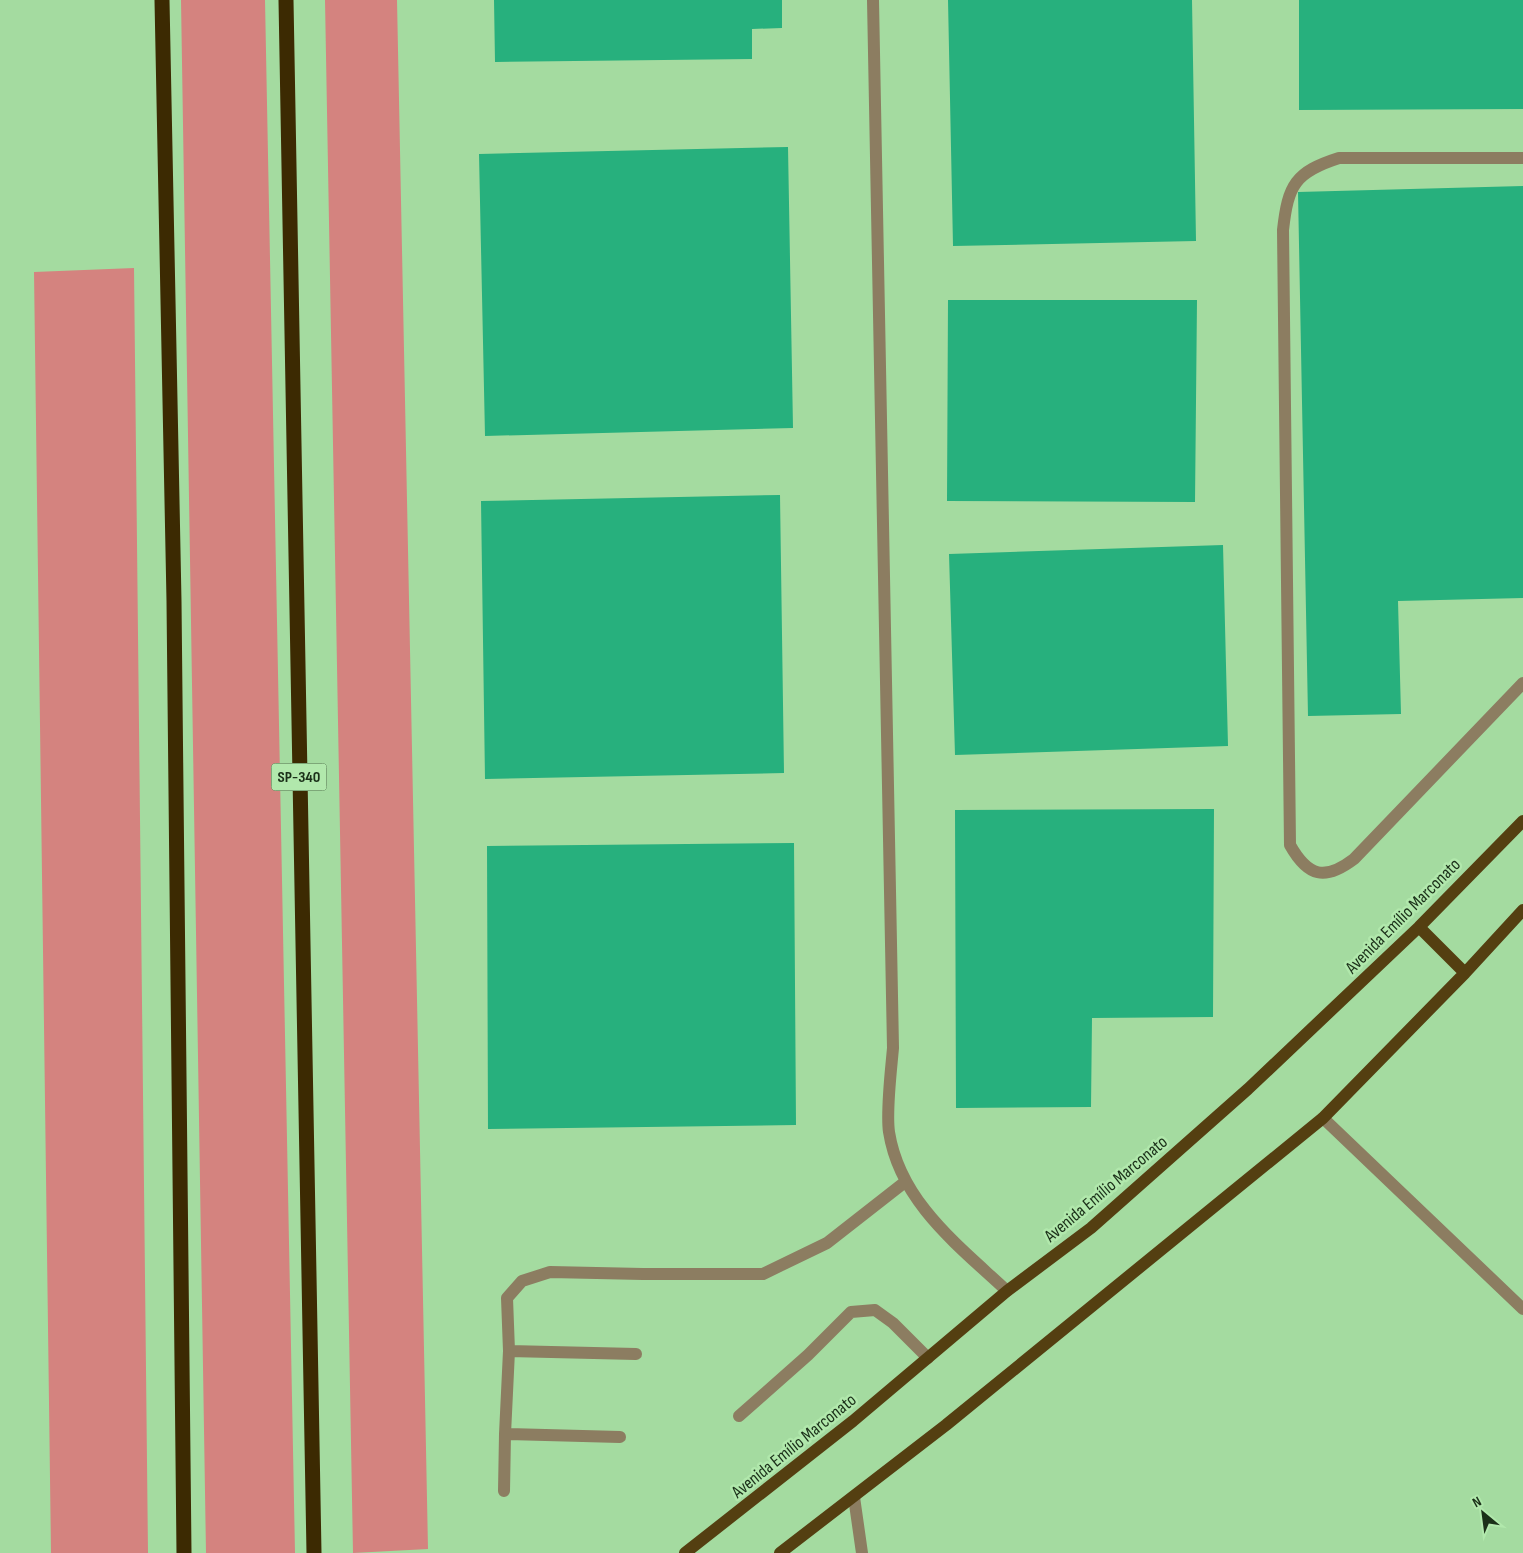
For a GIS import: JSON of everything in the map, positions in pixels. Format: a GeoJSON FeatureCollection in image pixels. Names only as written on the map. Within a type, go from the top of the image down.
{"type":"FeatureCollection","features":[{"type":"Feature","properties":{"kind":"highway"},"geometry":{"type":"LineString","coordinates":[[162,0],[174,601],[184,1553]]}},
{"type":"Feature","properties":{"kind":"highway","name":"SP-340"},"geometry":{"type":"LineString","coordinates":[[286,0],[314,1553]]}},
{"type":"Feature","properties":{"kind":"main road","name":"Avenida Emílio Marconato"},"geometry":{"type":"LineString","coordinates":[[685,1553],[803,1462],[1007,1291],[1091,1228],[1248,1089],[1419,928],[1523,821]]}},
{"type":"Feature","properties":{"kind":"main road"},"geometry":{"type":"LineString","coordinates":[[780,1553],[946,1425],[1322,1118],[1465,973],[1523,910]]}},
{"type":"Feature","properties":{"kind":"main road"},"geometry":{"type":"LineString","coordinates":[[1419,928],[1465,973]]}},
{"type":"Feature","properties":{"kind":"lane"},"geometry":{"type":"LineString","coordinates":[[873,0],[893,1048],[888,1130],[897,1165],[919,1205],[951,1239],[1007,1291]]}},
{"type":"Feature","properties":{"kind":"lane"},"geometry":{"type":"LineString","coordinates":[[1523,158],[1339,158],[1316,166],[1298,178],[1286,199],[1283,230],[1290,845],[1299,861],[1310,871],[1324,874],[1338,871],[1354,859],[1523,683]]}},
{"type":"Feature","properties":{"kind":"lane"},"geometry":{"type":"LineString","coordinates":[[1322,1118],[1523,1309]]}},
{"type":"Feature","properties":{"kind":"lane"},"geometry":{"type":"LineString","coordinates":[[504,1491],[509,1351],[507,1298],[522,1281],[550,1272],[764,1274],[826,1243],[905,1182]]}},
{"type":"Feature","properties":{"kind":"lane"},"geometry":{"type":"LineString","coordinates":[[739,1416],[808,1355],[851,1312],[875,1310],[893,1323],[928,1358]]}},
{"type":"Feature","properties":{"kind":"lane"},"geometry":{"type":"LineString","coordinates":[[509,1351],[636,1354]]}},
{"type":"Feature","properties":{"kind":"lane"},"geometry":{"type":"LineString","coordinates":[[505,1434],[620,1437]]}},
{"type":"Feature","properties":{"kind":"lane"},"geometry":{"type":"LineString","coordinates":[[854,1497],[862,1553]]}},
{"type":"Feature","properties":{"kind":"shaded area"},"geometry":{"type":"Polygon","coordinates":[[[181,0],[265,0],[295,1553],[206,1553],[181,0]]]}},
{"type":"Feature","properties":{"kind":"shaded area"},"geometry":{"type":"Polygon","coordinates":[[[325,0],[397,0],[428,1549],[353,1553],[325,0]]]}},
{"type":"Feature","properties":{"kind":"shaded area"},"geometry":{"type":"Polygon","coordinates":[[[134,268],[148,1553],[51,1553],[34,272],[134,268]]]}},
{"type":"Feature","properties":{"kind":"building"},"geometry":{"type":"Polygon","coordinates":[[[494,0],[782,0],[782,28],[752,29],[752,59],[495,62],[494,0]]]}},
{"type":"Feature","properties":{"kind":"building"},"geometry":{"type":"Polygon","coordinates":[[[948,0],[1192,0],[1196,241],[953,246],[948,0]]]}},
{"type":"Feature","properties":{"kind":"building"},"geometry":{"type":"Polygon","coordinates":[[[1299,0],[1523,0],[1523,109],[1299,110],[1299,0]]]}},
{"type":"Feature","properties":{"kind":"building"},"geometry":{"type":"Polygon","coordinates":[[[788,147],[793,428],[485,436],[479,154],[788,147]]]}},
{"type":"Feature","properties":{"kind":"building"},"geometry":{"type":"Polygon","coordinates":[[[1523,186],[1523,598],[1398,601],[1401,714],[1308,716],[1298,192],[1523,186]]]}},
{"type":"Feature","properties":{"kind":"building"},"geometry":{"type":"Polygon","coordinates":[[[948,300],[1197,300],[1195,502],[947,501],[948,300]]]}},
{"type":"Feature","properties":{"kind":"building"},"geometry":{"type":"Polygon","coordinates":[[[780,495],[784,773],[485,779],[481,501],[780,495]]]}},
{"type":"Feature","properties":{"kind":"building"},"geometry":{"type":"Polygon","coordinates":[[[1223,545],[1228,746],[955,755],[949,554],[1223,545]]]}},
{"type":"Feature","properties":{"kind":"building"},"geometry":{"type":"Polygon","coordinates":[[[1214,809],[1213,1017],[1092,1018],[1091,1107],[956,1108],[955,810],[1214,809]]]}},
{"type":"Feature","properties":{"kind":"building"},"geometry":{"type":"Polygon","coordinates":[[[794,843],[796,1125],[488,1129],[487,846],[794,843]]]}}]}
